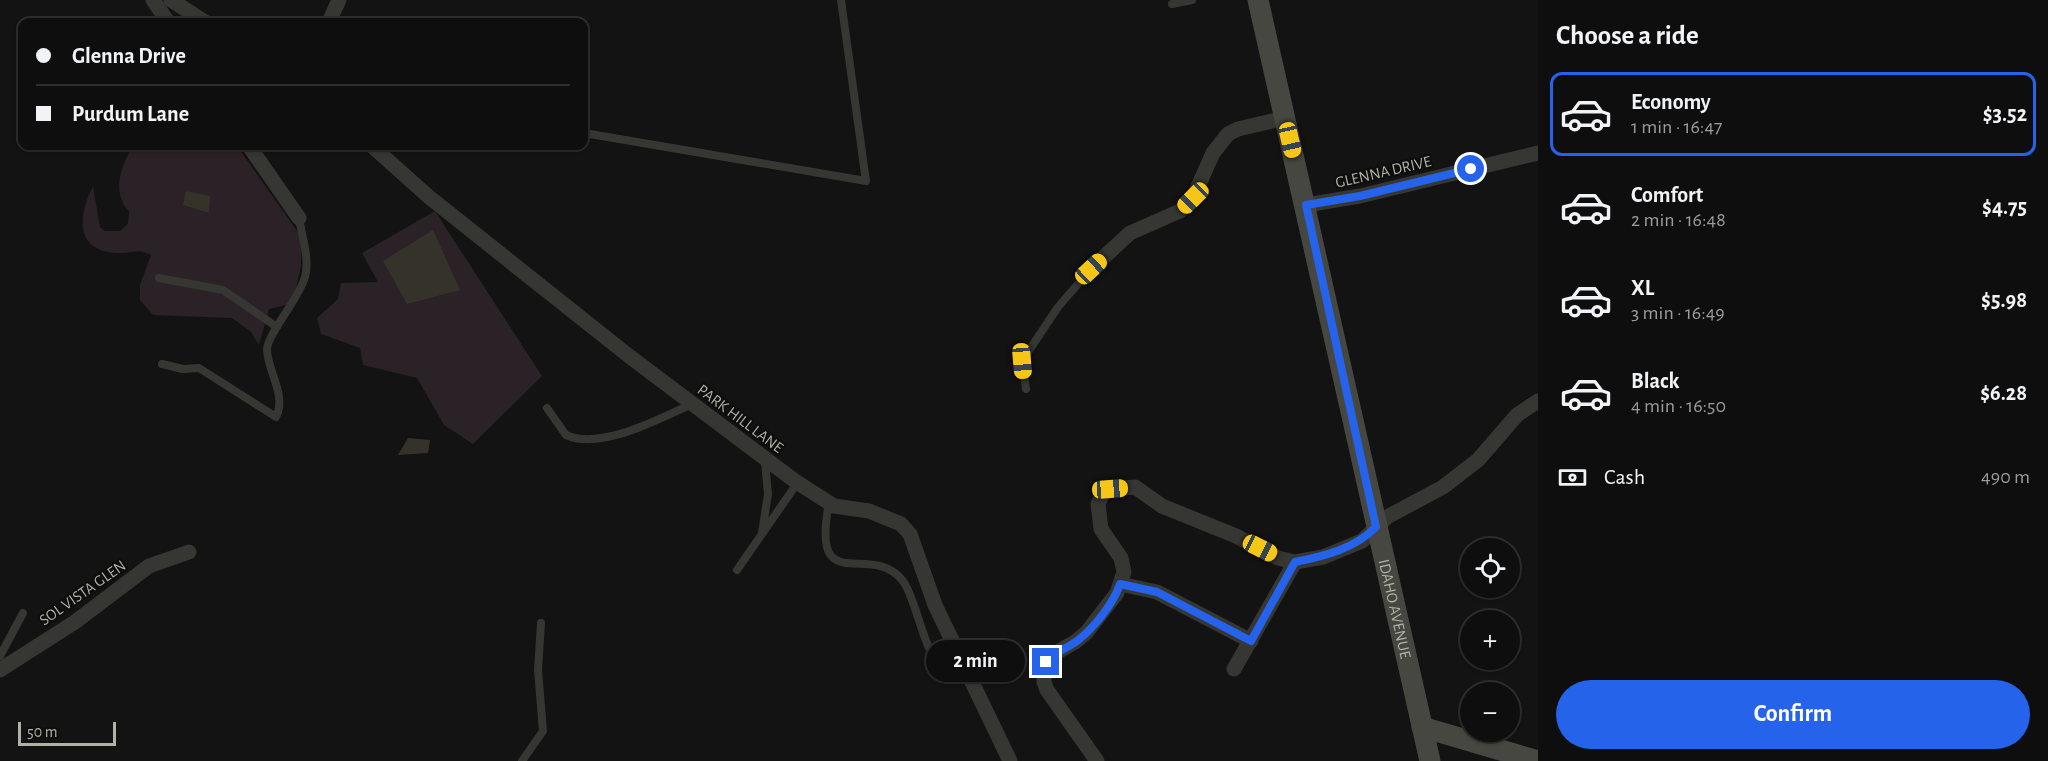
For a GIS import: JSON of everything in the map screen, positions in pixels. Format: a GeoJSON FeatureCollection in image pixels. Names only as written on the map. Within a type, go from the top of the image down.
{"type":"FeatureCollection","features":[{"type":"Feature","properties":{"kind":"street"},"geometry":{"type":"LineString","coordinates":[[153,0],[165,18]]}},
{"type":"Feature","properties":{"kind":"street"},"geometry":{"type":"LineString","coordinates":[[171,0],[199,18]]}},
{"type":"Feature","properties":{"kind":"street"},"geometry":{"type":"LineString","coordinates":[[331,18],[339,0]]}},
{"type":"Feature","properties":{"kind":"street","name":"IDAHO AVENUE"},"geometry":{"type":"LineString","coordinates":[[1258,0],[1430,761]]}},
{"type":"Feature","properties":{"kind":"street"},"geometry":{"type":"LineString","coordinates":[[1091,269],[1130,233],[1180,211],[1193,198],[1213,153],[1228,134],[1238,129],[1285,118]]}},
{"type":"Feature","properties":{"kind":"street"},"geometry":{"type":"LineString","coordinates":[[252,150],[299,218]]}},
{"type":"Feature","properties":{"kind":"street","name":"PARK HILL LANE"},"geometry":{"type":"LineString","coordinates":[[376,150],[429,197],[692,404],[798,482],[829,503],[846,509],[869,511],[901,524],[910,534],[935,605],[1010,761]]}},
{"type":"Feature","properties":{"kind":"street","name":"GLENNA DRIVE"},"geometry":{"type":"LineString","coordinates":[[1306,205],[1360,196],[1538,153]]}},
{"type":"Feature","properties":{"kind":"street"},"geometry":{"type":"LineString","coordinates":[[1097,761],[1047,690],[1044,682],[1046,662],[1052,655],[1086,633],[1117,593],[1124,572],[1121,558],[1101,529],[1098,504],[1102,495],[1110,489],[1135,487],[1162,506],[1236,536],[1278,558],[1295,562],[1323,557],[1362,541],[1387,517],[1443,487],[1478,460],[1517,415],[1538,401]]}},
{"type":"Feature","properties":{"kind":"street","name":"SOL VISTA GLEN"},"geometry":{"type":"LineString","coordinates":[[0,670],[75,621],[149,566],[189,552]]}},
{"type":"Feature","properties":{"kind":"street"},"geometry":{"type":"LineString","coordinates":[[1234,669],[1295,562]]}},
{"type":"Feature","properties":{"kind":"street"},"geometry":{"type":"LineString","coordinates":[[1120,584],[1157,592],[1251,641]]}},
{"type":"Feature","properties":{"kind":"street"},"geometry":{"type":"LineString","coordinates":[[1422,726],[1538,761]]}},
{"type":"Feature","properties":{"kind":"lane"},"geometry":{"type":"LineString","coordinates":[[588,134],[866,181],[841,0]]}},
{"type":"Feature","properties":{"kind":"lane"},"geometry":{"type":"LineString","coordinates":[[1172,4],[1192,0]]}},
{"type":"Feature","properties":{"kind":"lane"},"geometry":{"type":"LineString","coordinates":[[162,364],[183,369],[199,368],[276,417],[280,402],[267,350],[277,327],[293,306],[306,276],[306,259],[299,218]]}},
{"type":"Feature","properties":{"kind":"lane"},"geometry":{"type":"LineString","coordinates":[[1026,389],[1022,361],[1058,307],[1091,269]]}},
{"type":"Feature","properties":{"kind":"lane"},"geometry":{"type":"LineString","coordinates":[[159,278],[222,290],[277,327]]}},
{"type":"Feature","properties":{"kind":"lane"},"geometry":{"type":"LineString","coordinates":[[547,408],[566,435],[591,440],[621,434],[692,404]]}},
{"type":"Feature","properties":{"kind":"lane"},"geometry":{"type":"LineString","coordinates":[[762,534],[768,494],[768,471],[764,457]]}},
{"type":"Feature","properties":{"kind":"lane"},"geometry":{"type":"LineString","coordinates":[[737,570],[798,482]]}},
{"type":"Feature","properties":{"kind":"lane"},"geometry":{"type":"LineString","coordinates":[[829,503],[824,539],[833,557],[845,564],[880,565],[896,574],[904,583],[930,649],[940,666],[949,672],[966,670]]}},
{"type":"Feature","properties":{"kind":"lane","name":"SOL VISTA GLEN"},"geometry":{"type":"LineString","coordinates":[[0,656],[23,613]]}},
{"type":"Feature","properties":{"kind":"lane"},"geometry":{"type":"LineString","coordinates":[[522,761],[543,731],[538,670],[541,623]]}},
{"type":"Feature","properties":{"kind":"shaded area"},"geometry":{"type":"Polygon","coordinates":[[[131,150],[240,150],[302,238],[301,266],[295,292],[286,305],[269,309],[259,345],[251,332],[232,318],[153,315],[140,300],[140,285],[151,255],[141,251],[108,252],[89,242],[84,233],[83,223],[87,199],[93,186],[100,227],[105,231],[120,231],[128,224],[129,211],[120,196],[119,188],[125,162],[131,150]]]}},
{"type":"Feature","properties":{"kind":"shaded area"},"geometry":{"type":"Polygon","coordinates":[[[186,191],[210,196],[209,213],[183,205],[186,191]]]}},
{"type":"Feature","properties":{"kind":"shaded area"},"geometry":{"type":"Polygon","coordinates":[[[435,211],[542,376],[473,444],[444,425],[417,378],[363,365],[360,348],[321,334],[317,318],[338,299],[341,283],[378,282],[362,253],[435,211]]]}},
{"type":"Feature","properties":{"kind":"shaded area"},"geometry":{"type":"Polygon","coordinates":[[[433,230],[460,290],[407,304],[383,261],[433,230]]]}},
{"type":"Feature","properties":{"kind":"shaded area"},"geometry":{"type":"Polygon","coordinates":[[[408,438],[430,440],[428,453],[398,455],[408,438]]]}},
{"type":"Feature","properties":{"kind":"route"},"geometry":{"type":"LineString","coordinates":[[1046,662],[1052,655],[1086,633],[1117,593],[1120,584],[1157,592],[1176,600],[1251,641],[1295,562],[1323,557],[1362,541],[1376,527],[1306,205],[1360,196],[1471,169]]}}]}
